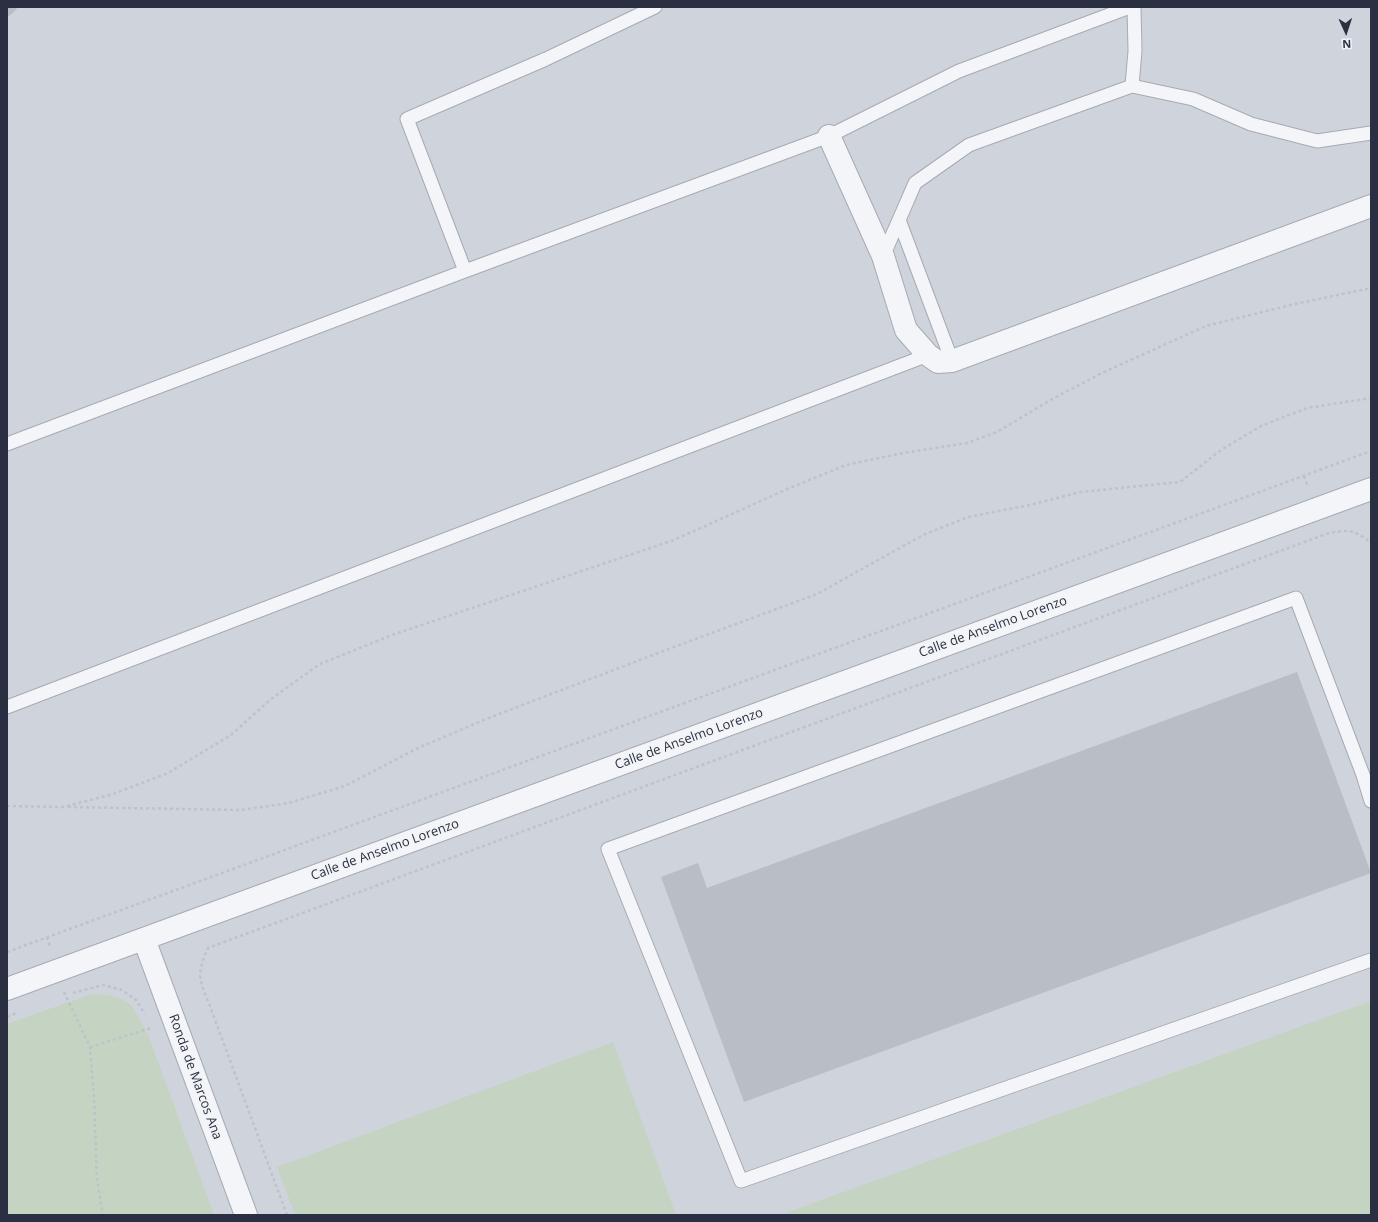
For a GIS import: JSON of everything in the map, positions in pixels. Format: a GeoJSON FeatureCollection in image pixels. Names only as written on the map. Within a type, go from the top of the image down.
{"type":"FeatureCollection","features":[{"type":"Feature","properties":{"kind":"street"},"geometry":{"type":"LineString","coordinates":[[829,136],[883,256],[906,330],[928,355],[938,362],[952,361],[1371,206]]}},
{"type":"Feature","properties":{"kind":"street","name":"Calle de Anselmo Lorenzo"},"geometry":{"type":"LineString","coordinates":[[7,989],[1371,489]]}},
{"type":"Feature","properties":{"kind":"street","name":"Ronda de Marcos Ana"},"geometry":{"type":"LineString","coordinates":[[144,939],[246,1215]]}},
{"type":"Feature","properties":{"kind":"lane"},"geometry":{"type":"LineString","coordinates":[[465,271],[406,119],[546,58],[655,7]]}},
{"type":"Feature","properties":{"kind":"lane"},"geometry":{"type":"LineString","coordinates":[[7,444],[465,271],[829,136],[959,71],[1130,7]]}},
{"type":"Feature","properties":{"kind":"lane"},"geometry":{"type":"LineString","coordinates":[[1132,86],[1135,51],[1134,7]]}},
{"type":"Feature","properties":{"kind":"lane"},"geometry":{"type":"LineString","coordinates":[[883,256],[915,183],[969,146],[1132,86],[1193,99],[1252,124],[1317,141],[1371,133]]}},
{"type":"Feature","properties":{"kind":"lane"},"geometry":{"type":"LineString","coordinates":[[900,220],[952,361]]}},
{"type":"Feature","properties":{"kind":"lane"},"geometry":{"type":"LineString","coordinates":[[7,707],[928,355]]}},
{"type":"Feature","properties":{"kind":"lane"},"geometry":{"type":"LineString","coordinates":[[1371,801],[1363,775],[1296,598],[608,849],[741,1181],[1371,960]]}},
{"type":"Feature","properties":{"kind":"path"},"geometry":{"type":"LineString","coordinates":[[63,807],[113,794],[168,772],[231,735],[271,699],[320,664],[385,638],[674,540],[785,490],[846,465],[903,453],[967,443],[997,432],[1054,398],[1104,372],[1206,326],[1295,304],[1371,288]]}},
{"type":"Feature","properties":{"kind":"path"},"geometry":{"type":"LineString","coordinates":[[7,806],[240,810],[289,803],[345,786],[416,749],[486,719],[817,594],[923,535],[968,517],[1030,505],[1080,492],[1180,482],[1221,450],[1261,426],[1307,408],[1371,398]]}},
{"type":"Feature","properties":{"kind":"path"},"geometry":{"type":"LineString","coordinates":[[7,952],[1371,451]]}},
{"type":"Feature","properties":{"kind":"path"},"geometry":{"type":"LineString","coordinates":[[103,1215],[97,1180],[94,1097],[90,1048],[65,995],[103,984],[122,990],[136,1000],[148,1020]]}},
{"type":"Feature","properties":{"kind":"path"},"geometry":{"type":"LineString","coordinates":[[7,1016],[22,1011]]}},
{"type":"Feature","properties":{"kind":"path"},"geometry":{"type":"LineString","coordinates":[[90,1048],[152,1027],[155,1034]]}},
{"type":"Feature","properties":{"kind":"shaded area"},"geometry":{"type":"Polygon","coordinates":[[[7,7],[1371,7],[1371,1215],[7,1215],[7,7]]]}},
{"type":"Feature","properties":{"kind":"green space"},"geometry":{"type":"Polygon","coordinates":[[[92,994],[105,995],[123,1000],[129,1004],[138,1017],[149,1037],[214,1215],[7,1215],[7,1024],[92,994]]]}},
{"type":"Feature","properties":{"kind":"green space"},"geometry":{"type":"Polygon","coordinates":[[[1371,1001],[1371,1215],[780,1215],[1371,1001]]]}},
{"type":"Feature","properties":{"kind":"green space"},"geometry":{"type":"Polygon","coordinates":[[[613,1042],[676,1215],[295,1215],[277,1167],[613,1042]]]}},
{"type":"Feature","properties":{"kind":"building"},"geometry":{"type":"Polygon","coordinates":[[[7,7],[18,7],[7,17],[7,7]]]}},
{"type":"Feature","properties":{"kind":"building"},"geometry":{"type":"Polygon","coordinates":[[[1297,672],[1371,873],[744,1102],[661,877],[698,863],[707,888],[1297,672]]]}}]}
